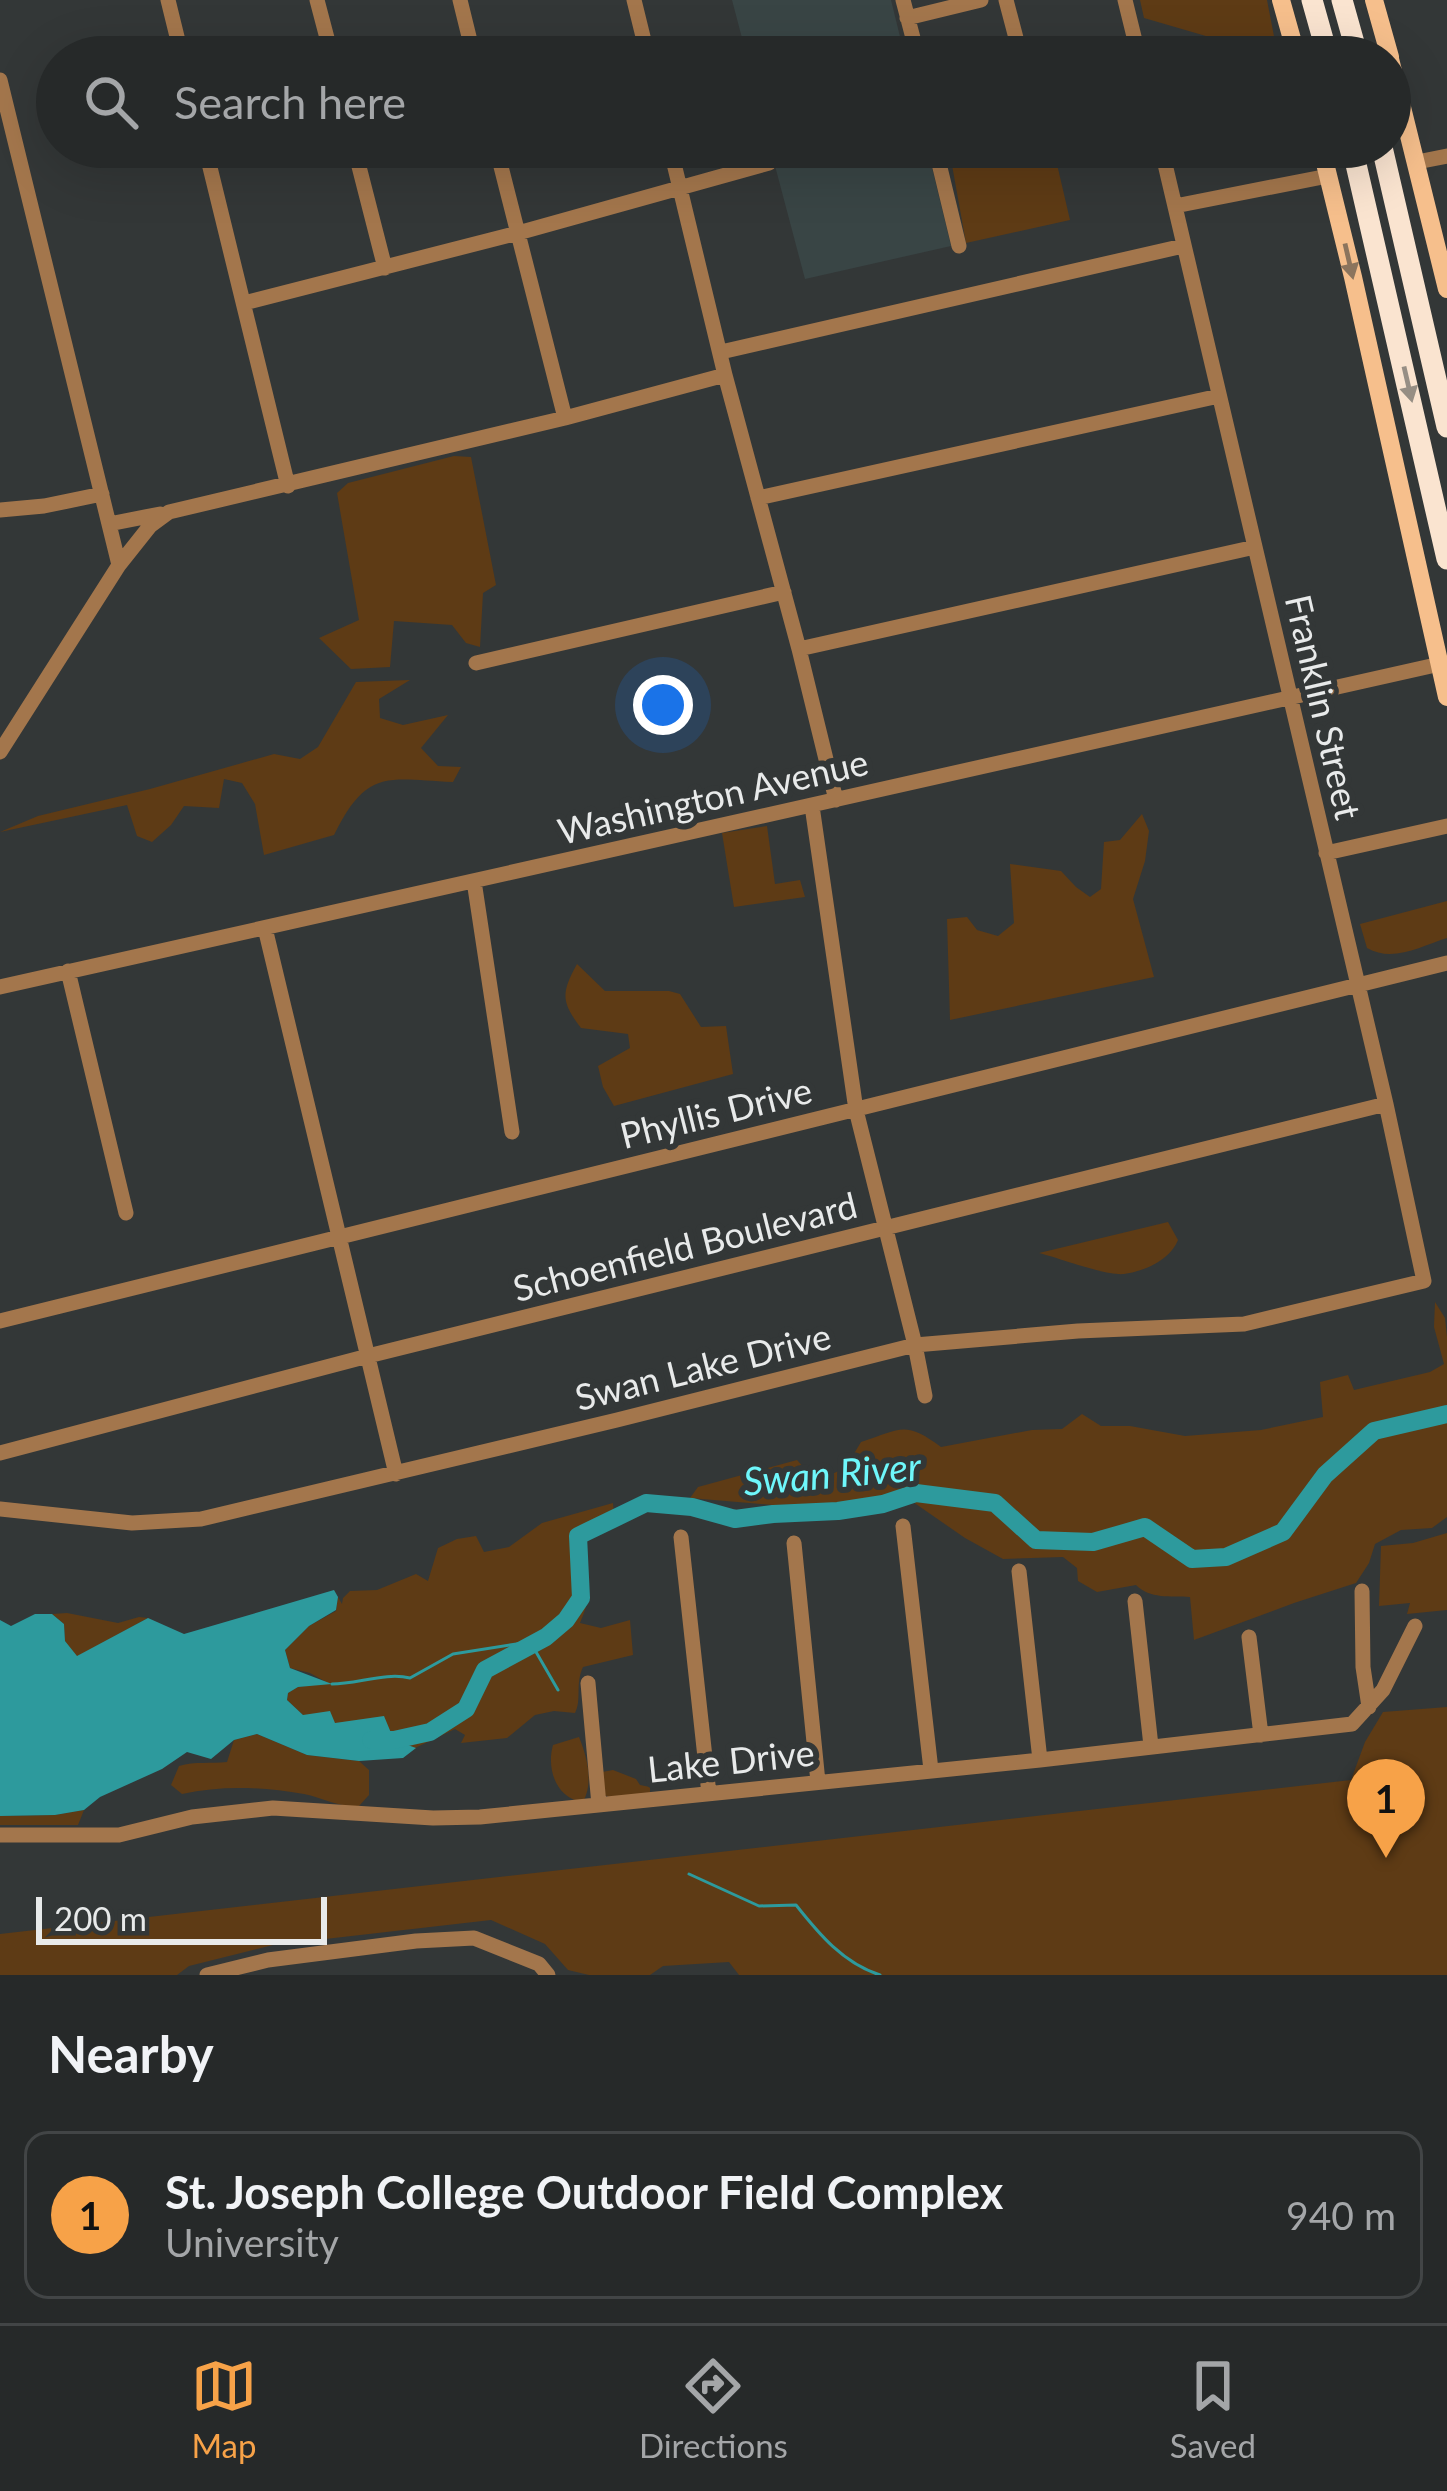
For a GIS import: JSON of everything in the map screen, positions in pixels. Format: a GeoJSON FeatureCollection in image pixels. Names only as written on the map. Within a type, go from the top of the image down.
{"type":"FeatureCollection","features":[{"type":"Feature","properties":{"kind":"highway"},"geometry":{"type":"LineString","coordinates":[[1312,0],[1322,36]]}},
{"type":"Feature","properties":{"kind":"highway"},"geometry":{"type":"LineString","coordinates":[[1342,0],[1352,36]]}},
{"type":"Feature","properties":{"kind":"highway"},"geometry":{"type":"LineString","coordinates":[[1357,168],[1447,559]]}},
{"type":"Feature","properties":{"kind":"highway"},"geometry":{"type":"LineString","coordinates":[[1387,168],[1447,427]]}},
{"type":"Feature","properties":{"kind":"main road"},"geometry":{"type":"LineString","coordinates":[[1281,0],[1291,36]]}},
{"type":"Feature","properties":{"kind":"main road"},"geometry":{"type":"LineString","coordinates":[[1374,0],[1384,36]]}},
{"type":"Feature","properties":{"kind":"main road"},"geometry":{"type":"LineString","coordinates":[[1411,139],[1447,289]]}},
{"type":"Feature","properties":{"kind":"main road"},"geometry":{"type":"LineString","coordinates":[[1326,168],[1447,697]]}},
{"type":"Feature","properties":{"kind":"street"},"geometry":{"type":"LineString","coordinates":[[168,0],[177,36]]}},
{"type":"Feature","properties":{"kind":"street"},"geometry":{"type":"LineString","coordinates":[[317,0],[326,36]]}},
{"type":"Feature","properties":{"kind":"street"},"geometry":{"type":"LineString","coordinates":[[460,0],[469,36]]}},
{"type":"Feature","properties":{"kind":"street"},"geometry":{"type":"LineString","coordinates":[[634,0],[643,36]]}},
{"type":"Feature","properties":{"kind":"street"},"geometry":{"type":"LineString","coordinates":[[903,0],[912,36]]}},
{"type":"Feature","properties":{"kind":"street"},"geometry":{"type":"LineString","coordinates":[[907,18],[981,0]]}},
{"type":"Feature","properties":{"kind":"street"},"geometry":{"type":"LineString","coordinates":[[1006,0],[1015,36]]}},
{"type":"Feature","properties":{"kind":"street"},"geometry":{"type":"LineString","coordinates":[[1125,0],[1134,36]]}},
{"type":"Feature","properties":{"kind":"street"},"geometry":{"type":"LineString","coordinates":[[0,80],[119,565]]}},
{"type":"Feature","properties":{"kind":"street"},"geometry":{"type":"LineString","coordinates":[[1417,162],[1447,156]]}},
{"type":"Feature","properties":{"kind":"street"},"geometry":{"type":"LineString","coordinates":[[210,168],[288,486]]}},
{"type":"Feature","properties":{"kind":"street"},"geometry":{"type":"LineString","coordinates":[[359,168],[385,268]]}},
{"type":"Feature","properties":{"kind":"street"},"geometry":{"type":"LineString","coordinates":[[501,168],[565,418]]}},
{"type":"Feature","properties":{"kind":"street"},"geometry":{"type":"LineString","coordinates":[[675,168],[836,800]]}},
{"type":"Feature","properties":{"kind":"street"},"geometry":{"type":"LineString","coordinates":[[244,303],[755,168]]}},
{"type":"Feature","properties":{"kind":"street"},"geometry":{"type":"LineString","coordinates":[[940,168],[958,246]]}},
{"type":"Feature","properties":{"kind":"street","name":"Franklin Street"},"geometry":{"type":"LineString","coordinates":[[1166,168],[1424,1281]]}},
{"type":"Feature","properties":{"kind":"street"},"geometry":{"type":"LineString","coordinates":[[1175,206],[1328,176]]}},
{"type":"Feature","properties":{"kind":"street"},"geometry":{"type":"LineString","coordinates":[[721,352],[1183,246]]}},
{"type":"Feature","properties":{"kind":"street"},"geometry":{"type":"LineString","coordinates":[[109,524],[288,486],[725,376]]}},
{"type":"Feature","properties":{"kind":"street"},"geometry":{"type":"LineString","coordinates":[[758,498],[1220,396]]}},
{"type":"Feature","properties":{"kind":"street"},"geometry":{"type":"LineString","coordinates":[[0,510],[102,494]]}},
{"type":"Feature","properties":{"kind":"street"},"geometry":{"type":"LineString","coordinates":[[0,752],[119,565],[150,526],[169,512]]}},
{"type":"Feature","properties":{"kind":"street"},"geometry":{"type":"LineString","coordinates":[[799,649],[1255,547]]}},
{"type":"Feature","properties":{"kind":"street"},"geometry":{"type":"LineString","coordinates":[[476,663],[784,592]]}},
{"type":"Feature","properties":{"kind":"street","name":"Washington Avenue"},"geometry":{"type":"LineString","coordinates":[[0,988],[1440,664]]}},
{"type":"Feature","properties":{"kind":"street"},"geometry":{"type":"LineString","coordinates":[[812,806],[856,1110],[925,1396]]}},
{"type":"Feature","properties":{"kind":"street"},"geometry":{"type":"LineString","coordinates":[[1326,853],[1447,826]]}},
{"type":"Feature","properties":{"kind":"street"},"geometry":{"type":"LineString","coordinates":[[474,881],[512,1132]]}},
{"type":"Feature","properties":{"kind":"street"},"geometry":{"type":"LineString","coordinates":[[265,928],[396,1474]]}},
{"type":"Feature","properties":{"kind":"street","name":"Phyllis Drive"},"geometry":{"type":"LineString","coordinates":[[0,1321],[1447,963]]}},
{"type":"Feature","properties":{"kind":"street"},"geometry":{"type":"LineString","coordinates":[[68,971],[127,1213]]}},
{"type":"Feature","properties":{"kind":"street","name":"Schoenfield Boulevard"},"geometry":{"type":"LineString","coordinates":[[0,1453],[368,1356],[1386,1104]]}},
{"type":"Feature","properties":{"kind":"street","name":"Swan Lake Drive"},"geometry":{"type":"LineString","coordinates":[[0,1509],[132,1523],[201,1520],[915,1345],[1078,1330],[1244,1324],[1424,1281]]}},
{"type":"Feature","properties":{"kind":"street"},"geometry":{"type":"LineString","coordinates":[[903,1526],[931,1770]]}},
{"type":"Feature","properties":{"kind":"street"},"geometry":{"type":"LineString","coordinates":[[681,1537],[709,1794]]}},
{"type":"Feature","properties":{"kind":"street"},"geometry":{"type":"LineString","coordinates":[[794,1544],[818,1782]]}},
{"type":"Feature","properties":{"kind":"street"},"geometry":{"type":"LineString","coordinates":[[1019,1570],[1040,1760]]}},
{"type":"Feature","properties":{"kind":"street"},"geometry":{"type":"LineString","coordinates":[[1362,1591],[1369,1707]]}},
{"type":"Feature","properties":{"kind":"street"},"geometry":{"type":"LineString","coordinates":[[1135,1601],[1151,1746]]}},
{"type":"Feature","properties":{"kind":"street"},"geometry":{"type":"LineString","coordinates":[[1369,1707],[1383,1690],[1415,1626]]}},
{"type":"Feature","properties":{"kind":"street"},"geometry":{"type":"LineString","coordinates":[[1249,1637],[1261,1735]]}},
{"type":"Feature","properties":{"kind":"street"},"geometry":{"type":"LineString","coordinates":[[588,1683],[599,1805]]}},
{"type":"Feature","properties":{"kind":"street","name":"Lake Drive"},"geometry":{"type":"LineString","coordinates":[[0,1834],[119,1834],[192,1817],[273,1808],[480,1817],[1352,1724],[1369,1707]]}},
{"type":"Feature","properties":{"kind":"street"},"geometry":{"type":"LineString","coordinates":[[207,1975],[268,1960],[474,1938],[539,1964],[548,1975]]}},
{"type":"Feature","properties":{"kind":"shaded area"},"geometry":{"type":"Polygon","coordinates":[[[732,0],[891,0],[900,36],[741,36],[732,0]]]}},
{"type":"Feature","properties":{"kind":"shaded area"},"geometry":{"type":"Polygon","coordinates":[[[1140,0],[1267,0],[1274,36],[1206,36],[1144,18],[1140,0]]]}},
{"type":"Feature","properties":{"kind":"shaded area"},"geometry":{"type":"Polygon","coordinates":[[[776,168],[932,168],[951,246],[805,279],[776,168]]]}},
{"type":"Feature","properties":{"kind":"shaded area"},"geometry":{"type":"Polygon","coordinates":[[[953,168],[1058,168],[1070,220],[966,243],[953,168]]]}},
{"type":"Feature","properties":{"kind":"shaded area"},"geometry":{"type":"Polygon","coordinates":[[[454,456],[471,457],[496,585],[483,593],[480,647],[466,643],[452,625],[394,621],[390,667],[351,669],[319,638],[359,620],[337,493],[348,483],[454,456]]]}},
{"type":"Feature","properties":{"kind":"shaded area"},"geometry":{"type":"Polygon","coordinates":[[[410,680],[379,699],[380,718],[403,725],[448,715],[421,748],[438,766],[461,767],[453,782],[395,780],[369,788],[357,798],[334,835],[264,855],[255,804],[242,783],[224,779],[219,808],[184,806],[152,842],[137,836],[127,805],[0,832],[38,816],[274,754],[300,759],[318,747],[356,682],[410,680]]]}},
{"type":"Feature","properties":{"kind":"shaded area"},"geometry":{"type":"Polygon","coordinates":[[[1142,814],[1149,831],[1133,899],[1154,977],[950,1020],[947,919],[967,917],[977,930],[998,936],[1014,923],[1010,864],[1061,871],[1090,897],[1101,889],[1104,842],[1120,840],[1142,814]]]}},
{"type":"Feature","properties":{"kind":"shaded area"},"geometry":{"type":"Polygon","coordinates":[[[767,826],[775,884],[800,880],[805,897],[734,907],[722,833],[767,826]]]}},
{"type":"Feature","properties":{"kind":"shaded area"},"geometry":{"type":"Polygon","coordinates":[[[1447,901],[1447,938],[1397,954],[1367,948],[1360,924],[1447,901]]]}},
{"type":"Feature","properties":{"kind":"shaded area"},"geometry":{"type":"Polygon","coordinates":[[[577,964],[605,991],[680,994],[701,1027],[726,1026],[733,1074],[614,1106],[598,1066],[630,1048],[628,1034],[581,1028],[565,997],[577,964]]]}},
{"type":"Feature","properties":{"kind":"shaded area"},"geometry":{"type":"Polygon","coordinates":[[[1168,1222],[1178,1240],[1169,1253],[1124,1274],[1039,1253],[1168,1222]]]}},
{"type":"Feature","properties":{"kind":"shaded area"},"geometry":{"type":"Polygon","coordinates":[[[1435,1302],[1445,1318],[1447,1337],[1447,1517],[1432,1528],[1401,1530],[1375,1544],[1356,1583],[1194,1640],[1190,1597],[1154,1595],[1136,1585],[1097,1592],[1078,1581],[1077,1568],[1063,1557],[1003,1559],[913,1502],[773,1505],[690,1498],[698,1487],[797,1460],[817,1482],[846,1467],[861,1442],[894,1431],[919,1433],[941,1447],[1062,1429],[1082,1414],[1101,1426],[1185,1436],[1261,1430],[1323,1417],[1320,1382],[1348,1375],[1354,1390],[1430,1372],[1444,1364],[1434,1327],[1435,1302]]]}},
{"type":"Feature","properties":{"kind":"shaded area"},"geometry":{"type":"Polygon","coordinates":[[[613,1503],[614,1517],[583,1537],[588,1593],[580,1623],[601,1628],[630,1620],[633,1655],[583,1667],[575,1713],[535,1715],[507,1738],[461,1743],[465,1735],[455,1729],[415,1748],[303,1715],[287,1700],[288,1693],[298,1687],[328,1683],[290,1668],[285,1650],[309,1626],[336,1611],[338,1597],[342,1604],[350,1591],[377,1590],[416,1574],[428,1581],[438,1548],[457,1539],[476,1536],[484,1552],[509,1547],[542,1523],[613,1503]]]}},
{"type":"Feature","properties":{"kind":"shaded area"},"geometry":{"type":"Polygon","coordinates":[[[1447,1533],[1447,1610],[1407,1614],[1410,1603],[1379,1606],[1381,1546],[1447,1533]]]}},
{"type":"Feature","properties":{"kind":"shaded area"},"geometry":{"type":"Polygon","coordinates":[[[52,1614],[118,1623],[148,1618],[77,1657],[65,1641],[64,1624],[52,1614]]]}},
{"type":"Feature","properties":{"kind":"shaded area"},"geometry":{"type":"Polygon","coordinates":[[[1447,1707],[1447,1975],[739,1975],[729,1962],[663,1966],[650,1975],[589,1975],[568,1970],[545,1944],[491,1920],[273,1945],[189,1966],[177,1975],[0,1975],[0,1934],[1351,1780],[1383,1712],[1447,1707]]]}},
{"type":"Feature","properties":{"kind":"shaded area"},"geometry":{"type":"Polygon","coordinates":[[[257,1734],[307,1755],[359,1761],[369,1770],[369,1795],[359,1806],[352,1806],[258,1789],[182,1794],[171,1785],[179,1766],[227,1762],[234,1740],[257,1734]]]}},
{"type":"Feature","properties":{"kind":"shaded area"},"geometry":{"type":"Polygon","coordinates":[[[579,1737],[589,1778],[583,1802],[560,1789],[551,1764],[553,1745],[579,1737]]]}},
{"type":"Feature","properties":{"kind":"shaded area"},"geometry":{"type":"Polygon","coordinates":[[[613,1770],[650,1787],[650,1795],[604,1795],[602,1772],[613,1770]]]}},
{"type":"Feature","properties":{"kind":"shaded area"},"geometry":{"type":"Polygon","coordinates":[[[84,1810],[78,1825],[0,1825],[0,1816],[84,1810]]]}},
{"type":"Feature","properties":{"kind":"water"},"geometry":{"type":"Polygon","coordinates":[[[334,1590],[336,1610],[309,1626],[285,1650],[290,1668],[332,1684],[298,1687],[288,1693],[287,1700],[303,1715],[330,1711],[335,1723],[384,1716],[394,1740],[416,1748],[403,1758],[359,1761],[307,1755],[257,1734],[234,1740],[211,1759],[187,1752],[84,1810],[0,1816],[0,1620],[11,1626],[35,1614],[52,1614],[64,1624],[65,1641],[77,1656],[148,1618],[184,1634],[334,1590]]]}},
{"type":"Feature","properties":{"kind":"waterway","name":"Swan River"},"geometry":{"type":"LineString","coordinates":[[371,1740],[430,1732],[466,1709],[485,1670],[546,1637],[581,1598],[578,1536],[646,1503],[692,1507],[735,1519],[838,1511],[916,1493],[995,1503],[1036,1540],[1093,1542],[1145,1527],[1192,1559],[1226,1557],[1283,1532],[1325,1475],[1374,1431],[1447,1414]]}},
{"type":"Feature","properties":{"kind":"waterway"},"geometry":{"type":"LineString","coordinates":[[332,1684],[410,1678],[453,1654],[523,1643],[532,1645],[558,1690]]}},
{"type":"Feature","properties":{"kind":"waterway"},"geometry":{"type":"LineString","coordinates":[[689,1874],[759,1906],[796,1905],[843,1955],[880,1975]]}},
{"type":"Feature","properties":{"kind":"place","name":"St. Joseph College Outdoor Field Complex"},"geometry":{"type":"Point","coordinates":[1386,1858]}}]}
